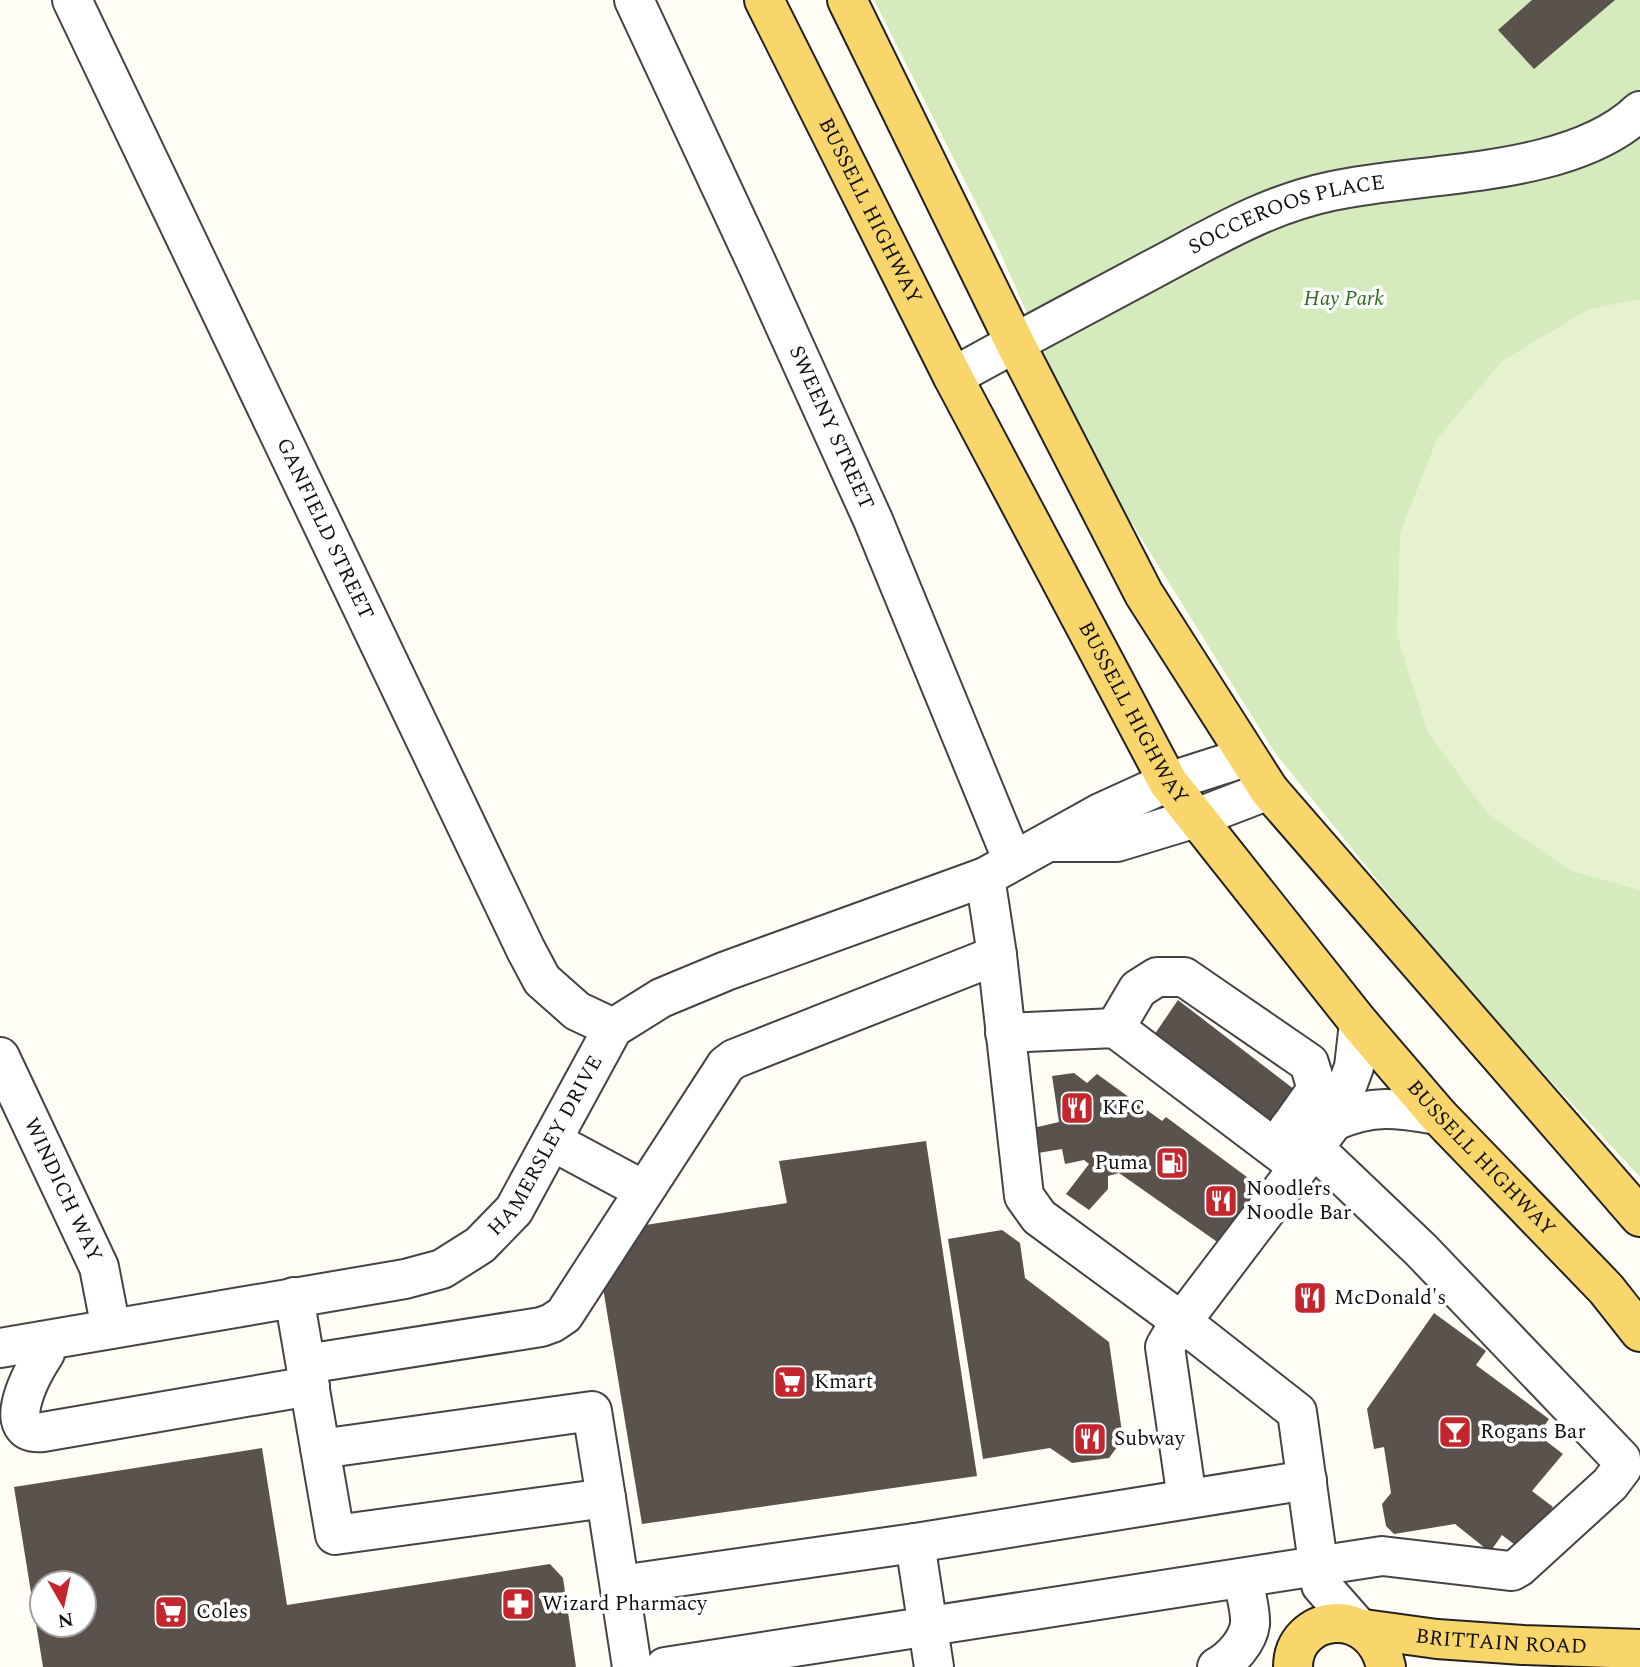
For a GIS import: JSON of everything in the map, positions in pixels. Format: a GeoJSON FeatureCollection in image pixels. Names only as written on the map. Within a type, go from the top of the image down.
{"type":"FeatureCollection","features":[{"type":"Feature","properties":{"kind":"main road","name":"BUSSELL HIGHWAY"},"geometry":{"type":"LineString","coordinates":[[764,0],[953,377],[1168,782],[1359,1023],[1437,1115],[1606,1289],[1640,1332]]}},
{"type":"Feature","properties":{"kind":"main road"},"geometry":{"type":"LineString","coordinates":[[846,0],[1015,343],[1144,594],[1246,757],[1269,790],[1640,1217]]}},
{"type":"Feature","properties":{"kind":"main road","name":"BRITTAIN ROAD"},"geometry":{"type":"LineString","coordinates":[[1292,1660],[1308,1634],[1320,1626],[1335,1623],[1462,1641],[1640,1648]]}},
{"type":"Feature","properties":{"kind":"main road"},"geometry":{"type":"LineString","coordinates":[[1361,1628],[1379,1645],[1387,1667]]}},
{"type":"Feature","properties":{"kind":"street","name":"GANFIELD STREET"},"geometry":{"type":"LineString","coordinates":[[72,0],[526,950],[542,980],[577,1011],[613,1028]]}},
{"type":"Feature","properties":{"kind":"street","name":"SWEENY STREET"},"geometry":{"type":"LineString","coordinates":[[634,0],[873,520],[999,869],[997,955],[1024,1196],[1039,1217],[1182,1322],[1297,1412],[1319,1576]]}},
{"type":"Feature","properties":{"kind":"street","name":"SOCCEROOS PLACE"},"geometry":{"type":"LineString","coordinates":[[953,377],[1259,213],[1332,191],[1539,160],[1595,141],[1630,121],[1640,111]]}},
{"type":"Feature","properties":{"kind":"street","name":"HAMERSLEY DRIVE"},"geometry":{"type":"LineString","coordinates":[[0,1348],[405,1279],[442,1269],[480,1245],[514,1210],[613,1028],[661,998],[999,869],[1101,813],[1168,782],[1246,757]]}},
{"type":"Feature","properties":{"kind":"street","name":"HAMERSLEY DRIVE"},"geometry":{"type":"LineString","coordinates":[[1051,842],[1117,842],[1196,818],[1269,790]]}},
{"type":"Feature","properties":{"kind":"street"},"geometry":{"type":"LineString","coordinates":[[43,1341],[45,1353],[15,1396],[8,1414],[12,1425],[24,1433],[43,1432],[552,1323],[564,1315],[726,1065],[734,1059],[997,955]]}},
{"type":"Feature","properties":{"kind":"street"},"geometry":{"type":"LineString","coordinates":[[1115,1028],[1138,989],[1157,977],[1184,977],[1309,1063],[1317,1089],[1303,1143]]}},
{"type":"Feature","properties":{"kind":"street"},"geometry":{"type":"LineString","coordinates":[[1188,1499],[1165,1347],[1354,1068],[1359,1023]]}},
{"type":"Feature","properties":{"kind":"street"},"geometry":{"type":"LineString","coordinates":[[665,1667],[1243,1579],[1319,1576],[1382,1556],[1512,1571],[1610,1484],[1622,1468],[1621,1459],[1614,1451],[1450,1280],[1303,1143],[1115,1028],[1005,1033]]}},
{"type":"Feature","properties":{"kind":"street","name":"WINDICH WAY"},"geometry":{"type":"LineString","coordinates":[[0,1057],[99,1268],[111,1329]]}},
{"type":"Feature","properties":{"kind":"street"},"geometry":{"type":"LineString","coordinates":[[1303,1143],[1355,1112],[1389,1107],[1437,1115]]}},
{"type":"Feature","properties":{"kind":"street"},"geometry":{"type":"LineString","coordinates":[[552,1141],[643,1190]]}},
{"type":"Feature","properties":{"kind":"street"},"geometry":{"type":"LineString","coordinates":[[294,1297],[335,1535],[606,1498]]}},
{"type":"Feature","properties":{"kind":"street"},"geometry":{"type":"LineString","coordinates":[[320,1449],[592,1411],[632,1667]]}},
{"type":"Feature","properties":{"kind":"street"},"geometry":{"type":"LineString","coordinates":[[620,1585],[915,1543],[1307,1480]]}},
{"type":"Feature","properties":{"kind":"street"},"geometry":{"type":"LineString","coordinates":[[915,1543],[934,1667]]}},
{"type":"Feature","properties":{"kind":"street"},"geometry":{"type":"LineString","coordinates":[[1319,1576],[1361,1628]]}},
{"type":"Feature","properties":{"kind":"street"},"geometry":{"type":"LineString","coordinates":[[1292,1660],[1319,1576]]}},
{"type":"Feature","properties":{"kind":"street"},"geometry":{"type":"LineString","coordinates":[[1217,1667],[1243,1643],[1250,1623],[1243,1579]]}},
{"type":"Feature","properties":{"kind":"green space","name":"Hay Park"},"geometry":{"type":"Polygon","coordinates":[[[874,0],[1640,0],[1640,1177],[1467,991],[1275,753],[1090,456],[996,243],[874,0]]]}},
{"type":"Feature","properties":{"kind":"green space"},"geometry":{"type":"Polygon","coordinates":[[[1640,299],[1640,890],[1571,871],[1487,813],[1427,731],[1397,635],[1400,533],[1437,439],[1502,361],[1589,309],[1640,299]]]}},
{"type":"Feature","properties":{"kind":"building"},"geometry":{"type":"Polygon","coordinates":[[[1532,0],[1615,0],[1534,69],[1498,30],[1532,0]]]}},
{"type":"Feature","properties":{"kind":"building"},"geometry":{"type":"Polygon","coordinates":[[[1178,1000],[1303,1096],[1274,1135],[1150,1041],[1178,1000]]]}},
{"type":"Feature","properties":{"kind":"building"},"geometry":{"type":"Polygon","coordinates":[[[1074,1073],[1087,1083],[1097,1074],[1162,1121],[1166,1117],[1263,1189],[1223,1246],[1119,1173],[1108,1176],[1108,1189],[1089,1210],[1066,1194],[1089,1164],[1084,1160],[1065,1164],[1062,1149],[1038,1153],[1033,1128],[1059,1122],[1052,1076],[1074,1073]]]}},
{"type":"Feature","properties":{"kind":"building","name":"Kmart"},"geometry":{"type":"Polygon","coordinates":[[[926,1141],[977,1476],[642,1524],[603,1288],[639,1226],[787,1203],[779,1161],[926,1141]]]}},
{"type":"Feature","properties":{"kind":"building"},"geometry":{"type":"Polygon","coordinates":[[[1002,1230],[1020,1243],[1025,1278],[1109,1342],[1123,1439],[1109,1458],[1072,1463],[1050,1448],[983,1459],[948,1239],[1002,1230]]]}},
{"type":"Feature","properties":{"kind":"building"},"geometry":{"type":"Polygon","coordinates":[[[1434,1313],[1486,1351],[1476,1365],[1549,1419],[1538,1435],[1563,1454],[1532,1491],[1553,1507],[1519,1548],[1502,1535],[1490,1552],[1455,1524],[1394,1534],[1386,1526],[1382,1504],[1391,1493],[1384,1447],[1374,1449],[1367,1409],[1434,1313]]]}},
{"type":"Feature","properties":{"kind":"building"},"geometry":{"type":"Polygon","coordinates":[[[262,1448],[287,1605],[550,1564],[563,1578],[576,1667],[43,1667],[38,1639],[98,1639],[98,1569],[28,1569],[28,1574],[14,1487],[262,1448]]]}},
{"type":"Feature","properties":{"kind":"place","name":"KFC"},"geometry":{"type":"Point","coordinates":[1077,1108]}},
{"type":"Feature","properties":{"kind":"place","name":"Puma"},"geometry":{"type":"Point","coordinates":[1172,1163]}},
{"type":"Feature","properties":{"kind":"place","name":"Noodlers Noodle Bar"},"geometry":{"type":"Point","coordinates":[1221,1201]}},
{"type":"Feature","properties":{"kind":"place","name":"McDonald's"},"geometry":{"type":"Point","coordinates":[1310,1298]}},
{"type":"Feature","properties":{"kind":"place","name":"Kmart"},"geometry":{"type":"Point","coordinates":[790,1382]}},
{"type":"Feature","properties":{"kind":"place","name":"Rogans Bar"},"geometry":{"type":"Point","coordinates":[1455,1432]}},
{"type":"Feature","properties":{"kind":"place","name":"Subway"},"geometry":{"type":"Point","coordinates":[1090,1439]}},
{"type":"Feature","properties":{"kind":"place","name":"Wizard Pharmacy"},"geometry":{"type":"Point","coordinates":[518,1604]}},
{"type":"Feature","properties":{"kind":"place","name":"Coles"},"geometry":{"type":"Point","coordinates":[171,1612]}}]}
